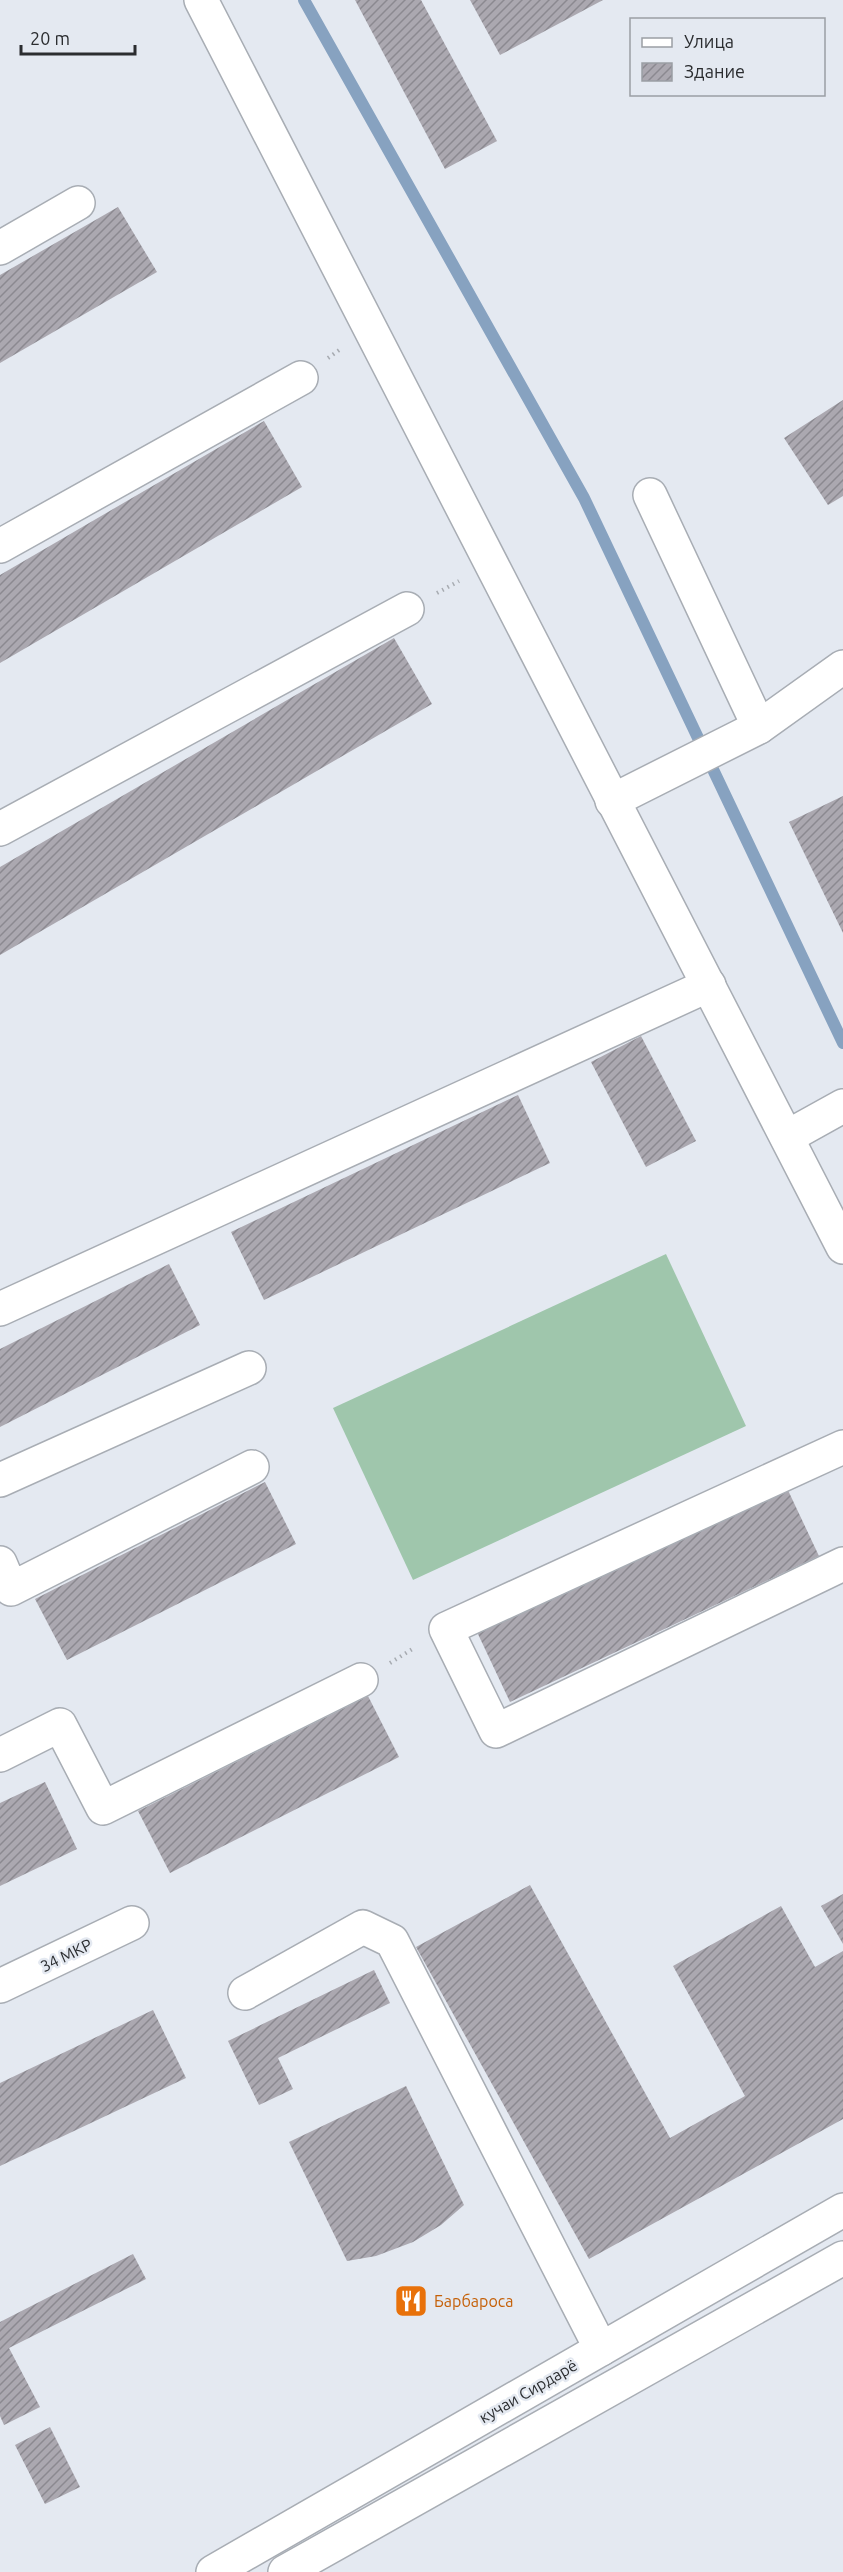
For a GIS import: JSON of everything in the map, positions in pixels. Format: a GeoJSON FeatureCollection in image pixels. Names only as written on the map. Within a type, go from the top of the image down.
{"type":"FeatureCollection","features":[{"type":"Feature","properties":{"kind":"main road"},"geometry":{"type":"LineString","coordinates":[[201,0],[843,1247]]}},
{"type":"Feature","properties":{"kind":"main road"},"geometry":{"type":"LineString","coordinates":[[0,248],[78,203]]}},
{"type":"Feature","properties":{"kind":"main road"},"geometry":{"type":"LineString","coordinates":[[0,546],[301,378]]}},
{"type":"Feature","properties":{"kind":"main road"},"geometry":{"type":"LineString","coordinates":[[650,495],[759,728]]}},
{"type":"Feature","properties":{"kind":"main road"},"geometry":{"type":"LineString","coordinates":[[0,829],[407,609]]}},
{"type":"Feature","properties":{"kind":"main road"},"geometry":{"type":"LineString","coordinates":[[612,801],[759,728],[843,667]]}},
{"type":"Feature","properties":{"kind":"main road"},"geometry":{"type":"LineString","coordinates":[[0,1309],[709,985]]}},
{"type":"Feature","properties":{"kind":"main road"},"geometry":{"type":"LineString","coordinates":[[787,1137],[843,1106]]}},
{"type":"Feature","properties":{"kind":"main road"},"geometry":{"type":"LineString","coordinates":[[0,1480],[249,1368]]}},
{"type":"Feature","properties":{"kind":"main road"},"geometry":{"type":"LineString","coordinates":[[843,1447],[446,1629],[496,1731],[843,1564]]}},
{"type":"Feature","properties":{"kind":"main road"},"geometry":{"type":"LineString","coordinates":[[6,1576],[252,1467]]}},
{"type":"Feature","properties":{"kind":"main road"},"geometry":{"type":"LineString","coordinates":[[0,1755],[60,1725],[103,1808],[361,1680]]}},
{"type":"Feature","properties":{"kind":"main road","name":"34 МКР"},"geometry":{"type":"LineString","coordinates":[[0,1986],[132,1923]]}},
{"type":"Feature","properties":{"kind":"main road"},"geometry":{"type":"LineString","coordinates":[[245,1993],[363,1927],[392,1941],[601,2349]]}},
{"type":"Feature","properties":{"kind":"main road","name":"кучаи Сирдарё"},"geometry":{"type":"LineString","coordinates":[[213,2572],[843,2210]]}},
{"type":"Feature","properties":{"kind":"main road"},"geometry":{"type":"LineString","coordinates":[[285,2572],[843,2258]]}},
{"type":"Feature","properties":{"kind":"path"},"geometry":{"type":"LineString","coordinates":[[301,378],[369,328]]}},
{"type":"Feature","properties":{"kind":"path"},"geometry":{"type":"LineString","coordinates":[[407,609],[492,564]]}},
{"type":"Feature","properties":{"kind":"path"},"geometry":{"type":"LineString","coordinates":[[361,1680],[446,1629]]}},
{"type":"Feature","properties":{"kind":"green space"},"geometry":{"type":"Polygon","coordinates":[[[666,1254],[746,1426],[413,1580],[333,1408],[666,1254]]]}},
{"type":"Feature","properties":{"kind":"building"},"geometry":{"type":"Polygon","coordinates":[[[355,0],[421,0],[497,141],[445,169],[355,0]]]}},
{"type":"Feature","properties":{"kind":"building"},"geometry":{"type":"Polygon","coordinates":[[[470,0],[603,0],[500,55],[470,0]]]}},
{"type":"Feature","properties":{"kind":"building"},"geometry":{"type":"Polygon","coordinates":[[[118,207],[157,272],[0,363],[0,275],[118,207]]]}},
{"type":"Feature","properties":{"kind":"building"},"geometry":{"type":"Polygon","coordinates":[[[843,400],[843,496],[828,505],[784,438],[843,400]]]}},
{"type":"Feature","properties":{"kind":"building"},"geometry":{"type":"Polygon","coordinates":[[[264,421],[302,487],[0,663],[0,575],[264,421]]]}},
{"type":"Feature","properties":{"kind":"building"},"geometry":{"type":"Polygon","coordinates":[[[394,638],[432,704],[0,955],[0,867],[394,638]]]}},
{"type":"Feature","properties":{"kind":"building"},"geometry":{"type":"Polygon","coordinates":[[[843,796],[843,933],[789,822],[843,796]]]}},
{"type":"Feature","properties":{"kind":"building"},"geometry":{"type":"Polygon","coordinates":[[[641,1036],[696,1141],[646,1167],[591,1062],[641,1036]]]}},
{"type":"Feature","properties":{"kind":"building"},"geometry":{"type":"Polygon","coordinates":[[[518,1095],[550,1163],[264,1300],[231,1232],[518,1095]]]}},
{"type":"Feature","properties":{"kind":"building"},"geometry":{"type":"Polygon","coordinates":[[[169,1264],[200,1325],[0,1427],[0,1349],[169,1264]]]}},
{"type":"Feature","properties":{"kind":"building"},"geometry":{"type":"Polygon","coordinates":[[[265,1482],[296,1544],[67,1660],[35,1599],[265,1482]]]}},
{"type":"Feature","properties":{"kind":"building"},"geometry":{"type":"Polygon","coordinates":[[[786,1486],[819,1556],[510,1702],[477,1632],[786,1486]]]}},
{"type":"Feature","properties":{"kind":"building"},"geometry":{"type":"Polygon","coordinates":[[[368,1696],[399,1757],[170,1873],[138,1811],[368,1696]]]}},
{"type":"Feature","properties":{"kind":"building"},"geometry":{"type":"Polygon","coordinates":[[[45,1782],[77,1849],[0,1886],[0,1803],[45,1782]]]}},
{"type":"Feature","properties":{"kind":"building"},"geometry":{"type":"Polygon","coordinates":[[[530,1885],[670,2138],[745,2096],[673,1966],[781,1906],[815,1967],[843,1951],[843,2119],[589,2259],[416,1947],[530,1885]]]}},
{"type":"Feature","properties":{"kind":"building"},"geometry":{"type":"Polygon","coordinates":[[[843,1894],[843,1944],[821,1906],[843,1894]]]}},
{"type":"Feature","properties":{"kind":"building"},"geometry":{"type":"Polygon","coordinates":[[[374,1970],[390,2003],[278,2058],[293,2089],[259,2105],[228,2041],[374,1970]]]}},
{"type":"Feature","properties":{"kind":"building"},"geometry":{"type":"Polygon","coordinates":[[[153,2010],[186,2078],[0,2166],[0,2083],[153,2010]]]}},
{"type":"Feature","properties":{"kind":"building"},"geometry":{"type":"Polygon","coordinates":[[[406,2086],[464,2205],[441,2225],[413,2242],[376,2256],[347,2261],[289,2142],[406,2086]]]}},
{"type":"Feature","properties":{"kind":"building"},"geometry":{"type":"Polygon","coordinates":[[[133,2254],[146,2279],[9,2348],[40,2407],[4,2425],[0,2416],[0,2322],[133,2254]]]}},
{"type":"Feature","properties":{"kind":"building"},"geometry":{"type":"Polygon","coordinates":[[[50,2427],[80,2487],[45,2504],[15,2445],[50,2427]]]}},
{"type":"Feature","properties":{"kind":"waterway"},"geometry":{"type":"LineString","coordinates":[[304,0],[584,498],[843,1043]]}},
{"type":"Feature","properties":{"kind":"place","name":"Барбароса"},"geometry":{"type":"Point","coordinates":[411,2301]}}]}
